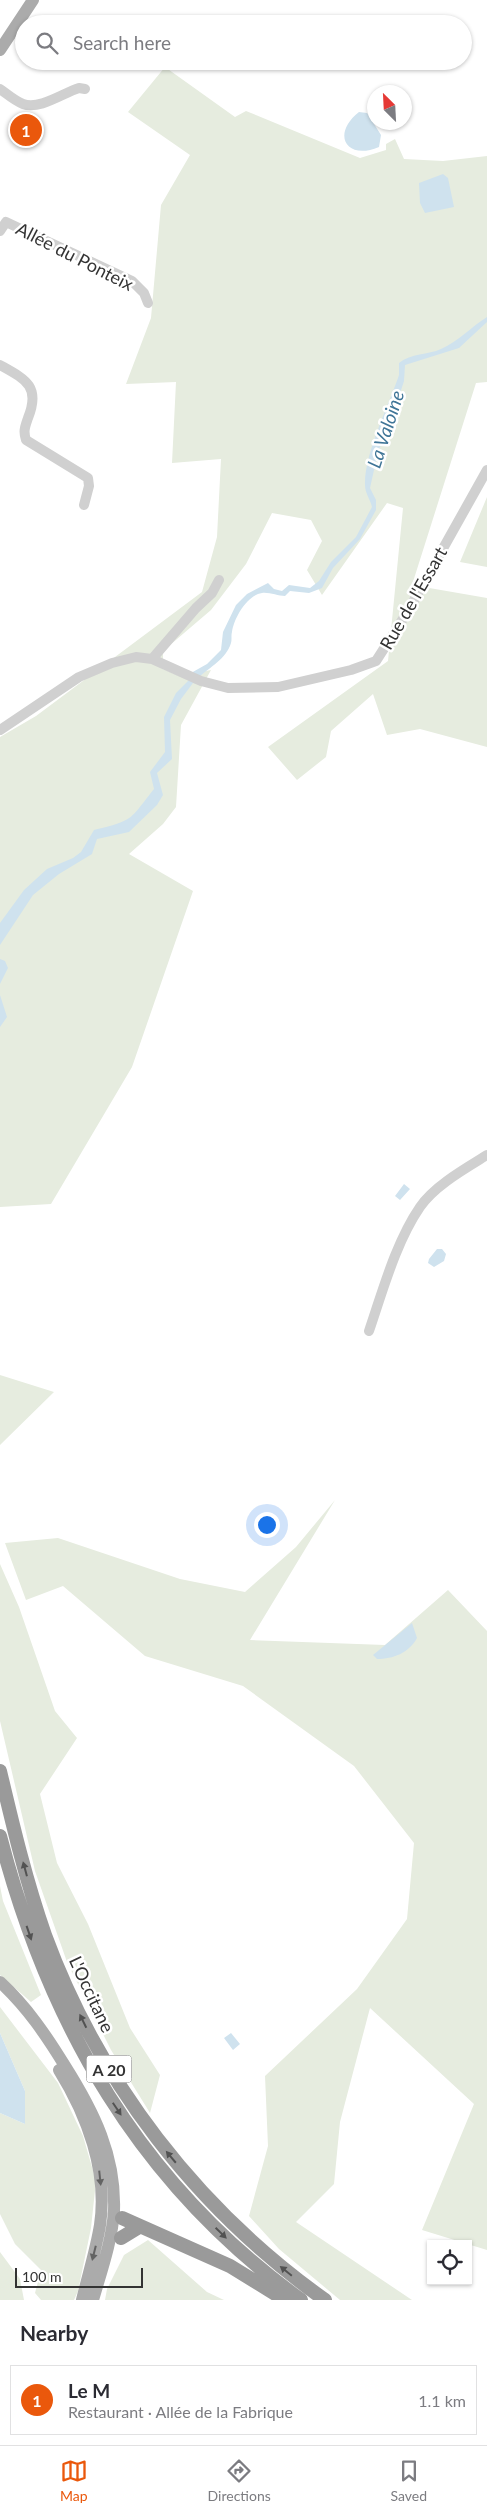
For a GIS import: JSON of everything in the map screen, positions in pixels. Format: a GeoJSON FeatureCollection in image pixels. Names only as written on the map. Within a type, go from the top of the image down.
{"type":"FeatureCollection","features":[{"type":"Feature","properties":{"kind":"highway","name":"L'Occitane"},"geometry":{"type":"LineString","coordinates":[[0,1771],[27,1879],[46,1935],[74,2002],[117,2082],[158,2140],[211,2202],[265,2253],[325,2300]]}},
{"type":"Feature","properties":{"kind":"highway","name":"L'Occitane"},"geometry":{"type":"LineString","coordinates":[[0,1836],[16,1895],[43,1970],[72,2034],[111,2100],[147,2152],[198,2211],[263,2271],[300,2300]]}},
{"type":"Feature","properties":{"kind":"highway"},"geometry":{"type":"LineString","coordinates":[[118,2215],[139,2227],[230,2266],[285,2300]]}},
{"type":"Feature","properties":{"kind":"highway"},"geometry":{"type":"LineString","coordinates":[[121,2238],[139,2227]]}},
{"type":"Feature","properties":{"kind":"main road"},"geometry":{"type":"LineString","coordinates":[[24,15],[34,0]]}},
{"type":"Feature","properties":{"kind":"main road"},"geometry":{"type":"LineString","coordinates":[[0,50],[15,28]]}},
{"type":"Feature","properties":{"kind":"main road"},"geometry":{"type":"LineString","coordinates":[[0,1982],[48,2036],[78,2094],[97,2158],[102,2205],[96,2242],[82,2300]]}},
{"type":"Feature","properties":{"kind":"main road"},"geometry":{"type":"LineString","coordinates":[[0,1990],[94,2113],[109,2157],[118,2215],[93,2300]]}},
{"type":"Feature","properties":{"kind":"main road"},"geometry":{"type":"LineString","coordinates":[[102,2205],[118,2215]]}},
{"type":"Feature","properties":{"kind":"main road"},"geometry":{"type":"LineString","coordinates":[[104,2261],[121,2238]]}},
{"type":"Feature","properties":{"kind":"street"},"geometry":{"type":"LineString","coordinates":[[0,89],[22,104],[30,105],[38,104],[79,88],[84,89]]}},
{"type":"Feature","properties":{"kind":"street","name":"Allée du Ponteix"},"geometry":{"type":"LineString","coordinates":[[0,231],[6,222],[110,270],[132,281],[144,293],[148,302]]}},
{"type":"Feature","properties":{"kind":"street"},"geometry":{"type":"LineString","coordinates":[[0,365],[17,374],[32,390],[34,400],[24,433],[26,440],[88,478],[89,486],[84,505]]}},
{"type":"Feature","properties":{"kind":"street","name":"Rue de l'Essart"},"geometry":{"type":"LineString","coordinates":[[0,730],[78,677],[112,663],[136,657],[152,659],[201,681],[228,688],[278,687],[351,670],[376,661],[408,611],[487,470]]}},
{"type":"Feature","properties":{"kind":"street"},"geometry":{"type":"LineString","coordinates":[[152,659],[192,612],[212,594],[219,580]]}},
{"type":"Feature","properties":{"kind":"street"},"geometry":{"type":"LineString","coordinates":[[368,1331],[394,1258],[421,1206],[462,1170],[487,1155]]}},
{"type":"Feature","properties":{"kind":"shaded area"},"geometry":{"type":"Polygon","coordinates":[[[163,70],[169,70],[235,117],[246,111],[360,158],[386,150],[386,144],[395,139],[404,159],[443,161],[487,156],[487,382],[476,383],[412,585],[487,598],[487,747],[420,729],[387,735],[373,694],[331,731],[326,757],[297,780],[268,747],[388,661],[403,508],[387,503],[322,595],[307,570],[322,541],[311,520],[272,513],[246,564],[211,610],[163,651],[163,669],[179,676],[211,670],[181,725],[176,807],[163,824],[129,854],[193,891],[132,1067],[51,1204],[0,1207],[0,737],[36,716],[202,592],[217,537],[221,459],[172,463],[176,382],[126,384],[151,318],[161,205],[190,155],[128,112],[163,70]]]}},
{"type":"Feature","properties":{"kind":"shaded area"},"geometry":{"type":"Polygon","coordinates":[[[487,497],[487,567],[460,562],[487,497]]]}},
{"type":"Feature","properties":{"kind":"shaded area"},"geometry":{"type":"Polygon","coordinates":[[[0,1375],[54,1392],[0,1445],[0,1375]]]}},
{"type":"Feature","properties":{"kind":"shaded area"},"geometry":{"type":"Polygon","coordinates":[[[335,1500],[250,1640],[385,1645],[448,1590],[487,1631],[487,2250],[472,2245],[472,2240],[454,2240],[422,2230],[474,2104],[370,2008],[340,2122],[334,2184],[296,2222],[412,2300],[340,2300],[279,2249],[249,2216],[268,2146],[265,2076],[357,1989],[407,1919],[414,1843],[354,1766],[243,1686],[145,1656],[63,1586],[26,1600],[5,1543],[58,1538],[180,1579],[245,1592],[296,1547],[335,1500]]]}},
{"type":"Feature","properties":{"kind":"shaded area"},"geometry":{"type":"Polygon","coordinates":[[[0,1564],[19,1607],[55,1711],[77,1738],[40,1794],[57,1863],[88,1924],[130,2028],[160,2075],[150,2113],[111,2050],[67,1962],[35,1871],[0,1721],[0,1564]]]}},
{"type":"Feature","properties":{"kind":"shaded area"},"geometry":{"type":"Polygon","coordinates":[[[0,1886],[3,1901],[41,1995],[31,2002],[0,1975],[0,1886]]]}},
{"type":"Feature","properties":{"kind":"shaded area"},"geometry":{"type":"Polygon","coordinates":[[[0,2007],[58,2083],[83,2136],[96,2181],[91,2228],[78,2291],[74,2300],[41,2300],[35,2293],[41,2270],[15,2244],[0,2214],[0,2113],[25,2124],[25,2091],[0,2033],[0,2007]]]}},
{"type":"Feature","properties":{"kind":"shaded area"},"geometry":{"type":"Polygon","coordinates":[[[148,2240],[207,2292],[224,2300],[105,2300],[107,2289],[124,2255],[148,2240]]]}},
{"type":"Feature","properties":{"kind":"shaded area"},"geometry":{"type":"Polygon","coordinates":[[[0,2252],[20,2279],[24,2300],[0,2300],[0,2252]]]}},
{"type":"Feature","properties":{"kind":"water"},"geometry":{"type":"Polygon","coordinates":[[[359,112],[367,113],[367,130],[378,130],[381,135],[379,147],[358,151],[351,148],[346,143],[344,136],[350,120],[359,112]]]}},
{"type":"Feature","properties":{"kind":"water"},"geometry":{"type":"Polygon","coordinates":[[[443,174],[448,178],[454,207],[425,213],[420,203],[419,183],[443,174]]]}},
{"type":"Feature","properties":{"kind":"water","name":"La Valoine"},"geometry":{"type":"Polygon","coordinates":[[[487,317],[487,322],[459,348],[405,365],[404,381],[378,452],[370,488],[376,500],[376,510],[360,539],[333,568],[322,588],[309,593],[290,591],[285,596],[262,593],[251,598],[235,620],[231,643],[225,654],[199,677],[191,673],[207,664],[221,650],[223,632],[236,605],[247,594],[268,583],[274,589],[282,591],[289,585],[310,588],[319,581],[331,562],[356,537],[372,507],[365,488],[368,459],[399,375],[399,363],[409,357],[436,351],[447,346],[487,317]]]}},
{"type":"Feature","properties":{"kind":"water"},"geometry":{"type":"Polygon","coordinates":[[[190,679],[197,684],[193,683],[181,699],[170,720],[172,759],[157,773],[163,795],[157,805],[129,832],[97,839],[92,854],[59,874],[33,895],[0,945],[0,923],[24,890],[47,869],[73,858],[81,852],[94,830],[117,824],[130,817],[154,789],[150,772],[165,752],[164,717],[176,693],[190,679]]]}},
{"type":"Feature","properties":{"kind":"water"},"geometry":{"type":"Polygon","coordinates":[[[0,959],[5,961],[8,968],[0,984],[0,959]]]}},
{"type":"Feature","properties":{"kind":"water"},"geometry":{"type":"Polygon","coordinates":[[[0,995],[7,1017],[0,1027],[0,995]]]}},
{"type":"Feature","properties":{"kind":"water"},"geometry":{"type":"Polygon","coordinates":[[[404,1184],[410,1189],[400,1200],[395,1196],[404,1184]]]}},
{"type":"Feature","properties":{"kind":"water"},"geometry":{"type":"Polygon","coordinates":[[[437,1249],[442,1249],[446,1254],[444,1261],[434,1267],[428,1263],[437,1249]]]}},
{"type":"Feature","properties":{"kind":"water"},"geometry":{"type":"Polygon","coordinates":[[[412,1623],[417,1638],[410,1648],[389,1658],[377,1659],[373,1655],[412,1623]]]}},
{"type":"Feature","properties":{"kind":"water"},"geometry":{"type":"Polygon","coordinates":[[[0,2033],[25,2091],[25,2124],[0,2113],[0,2033]]]}},
{"type":"Feature","properties":{"kind":"water"},"geometry":{"type":"Polygon","coordinates":[[[231,2033],[240,2044],[233,2050],[224,2038],[231,2033]]]}},
{"type":"Feature","properties":{"kind":"place","name":"Le M"},"geometry":{"type":"Point","coordinates":[26,130]}}]}
